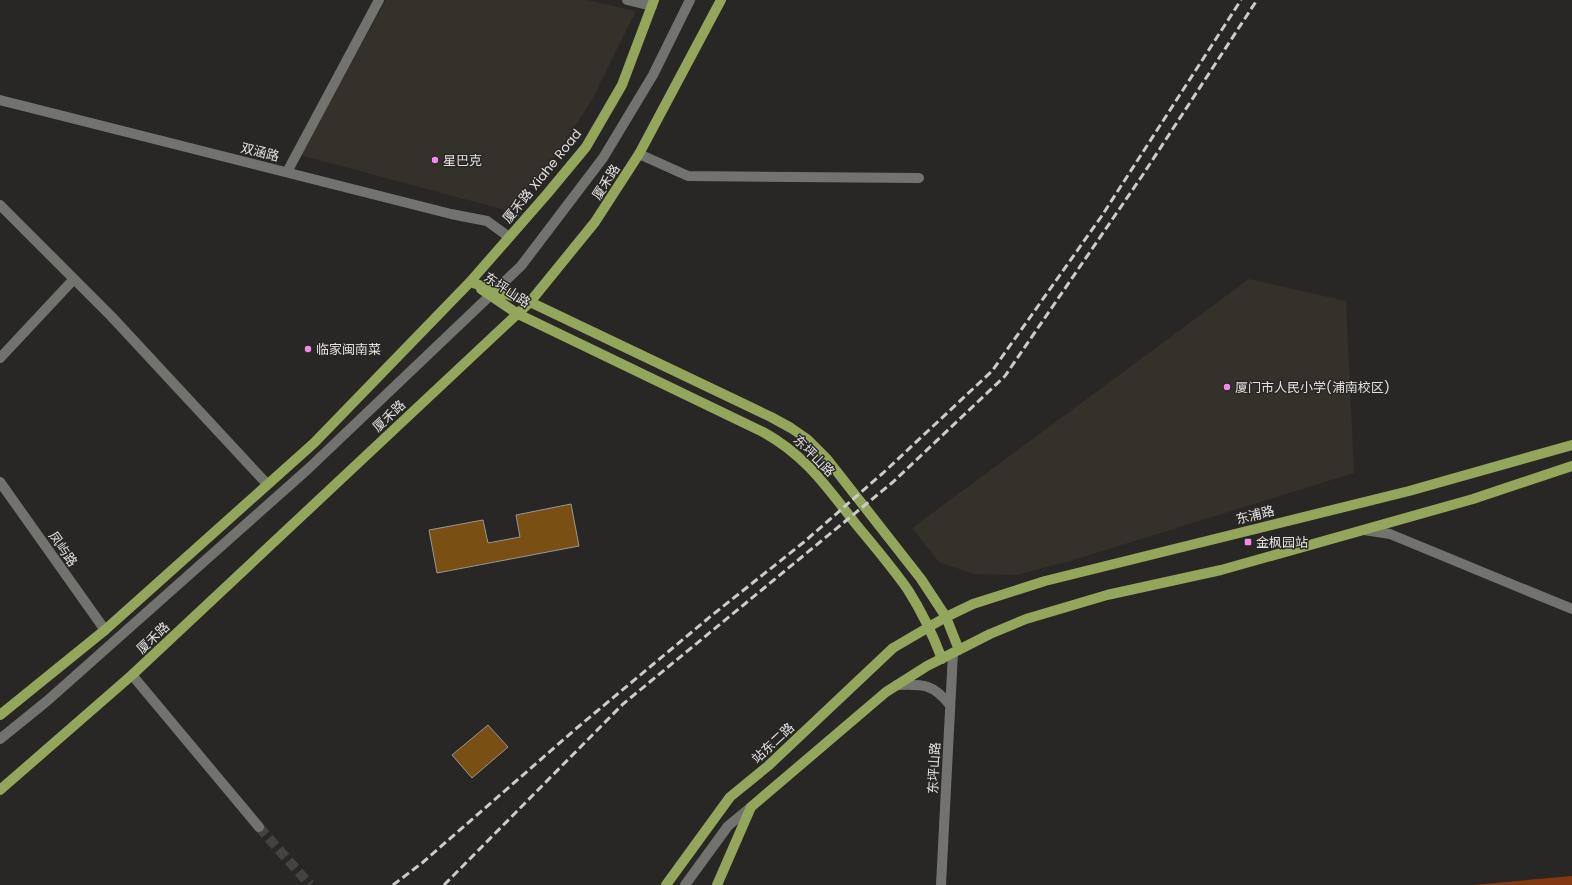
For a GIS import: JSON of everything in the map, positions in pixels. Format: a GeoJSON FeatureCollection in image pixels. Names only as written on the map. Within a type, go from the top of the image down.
{"type":"FeatureCollection","features":[{"type":"Feature","properties":{"kind":"main road","name":"厦禾路"},"geometry":{"type":"LineString","coordinates":[[0,790],[132,675],[530,302],[595,222],[639,154],[721,0]]}},
{"type":"Feature","properties":{"kind":"main road","name":"厦禾路 Xiahe Road"},"geometry":{"type":"LineString","coordinates":[[509,237],[586,147],[622,85],[653,3]]}},
{"type":"Feature","properties":{"kind":"main road"},"geometry":{"type":"LineString","coordinates":[[0,716],[105,630],[314,443],[470,282],[509,237]]}},
{"type":"Feature","properties":{"kind":"main road","name":"东坪山路"},"geometry":{"type":"LineString","coordinates":[[470,282],[530,302],[770,416],[807,439],[827,460],[921,579],[946,616],[956,651]]}},
{"type":"Feature","properties":{"kind":"main road","name":"东坪山路"},"geometry":{"type":"LineString","coordinates":[[470,282],[518,314],[763,432],[795,452],[814,471],[908,590],[929,626],[942,658]]}},
{"type":"Feature","properties":{"kind":"main road","name":"东浦路"},"geometry":{"type":"LineString","coordinates":[[929,626],[946,616],[973,604],[1045,581],[1409,491],[1572,445]]}},
{"type":"Feature","properties":{"kind":"main road"},"geometry":{"type":"LineString","coordinates":[[717,885],[751,807],[886,692],[942,658],[990,634],[1026,619],[1107,595],[1221,570],[1362,529],[1473,499],[1572,466]]}},
{"type":"Feature","properties":{"kind":"main road","name":"站东二路"},"geometry":{"type":"LineString","coordinates":[[666,885],[730,797],[768,766],[893,648],[929,626]]}},
{"type":"Feature","properties":{"kind":"street"},"geometry":{"type":"LineString","coordinates":[[287,172],[379,0]]}},
{"type":"Feature","properties":{"kind":"street"},"geometry":{"type":"LineString","coordinates":[[627,0],[653,3]]}},
{"type":"Feature","properties":{"kind":"street"},"geometry":{"type":"LineString","coordinates":[[0,739],[47,700],[308,469],[521,266],[603,158],[653,75],[690,0]]}},
{"type":"Feature","properties":{"kind":"street","name":"双涵路"},"geometry":{"type":"LineString","coordinates":[[0,100],[444,212],[487,221],[509,237]]}},
{"type":"Feature","properties":{"kind":"street"},"geometry":{"type":"LineString","coordinates":[[639,154],[688,176],[920,178]]}},
{"type":"Feature","properties":{"kind":"street"},"geometry":{"type":"LineString","coordinates":[[2,211],[111,316],[268,484]]}},
{"type":"Feature","properties":{"kind":"street"},"geometry":{"type":"LineString","coordinates":[[0,358],[74,279]]}},
{"type":"Feature","properties":{"kind":"street","name":"凤屿路"},"geometry":{"type":"LineString","coordinates":[[0,482],[105,630]]}},
{"type":"Feature","properties":{"kind":"street"},"geometry":{"type":"LineString","coordinates":[[1362,529],[1390,534],[1572,609]]}},
{"type":"Feature","properties":{"kind":"street","name":"东坪山路"},"geometry":{"type":"LineString","coordinates":[[942,885],[950,706],[956,651]]}},
{"type":"Feature","properties":{"kind":"street"},"geometry":{"type":"LineString","coordinates":[[132,675],[259,827]]}},
{"type":"Feature","properties":{"kind":"street"},"geometry":{"type":"LineString","coordinates":[[897,685],[924,685],[935,689],[950,706]]}},
{"type":"Feature","properties":{"kind":"street"},"geometry":{"type":"LineString","coordinates":[[685,885],[728,826],[751,807]]}},
{"type":"Feature","properties":{"kind":"shaded area"},"geometry":{"type":"Polygon","coordinates":[[[386,0],[587,0],[636,11],[593,98],[555,157],[509,211],[300,155],[386,0]]]}},
{"type":"Feature","properties":{"kind":"shaded area","name":"厦门市人民小学(浦南校区)"},"geometry":{"type":"Polygon","coordinates":[[[1249,279],[1346,301],[1354,473],[1070,561],[1016,575],[974,574],[939,562],[912,528],[1249,279]]]}},
{"type":"Feature","properties":{"kind":"shaded area"},"geometry":{"type":"Polygon","coordinates":[[[1572,876],[1572,885],[1473,885],[1572,876]]]}},
{"type":"Feature","properties":{"kind":"building"},"geometry":{"type":"Polygon","coordinates":[[[571,504],[579,546],[437,573],[429,530],[483,520],[488,543],[520,537],[516,515],[571,504]]]}},
{"type":"Feature","properties":{"kind":"building"},"geometry":{"type":"Polygon","coordinates":[[[488,725],[508,747],[472,778],[452,755],[488,725]]]}},
{"type":"Feature","properties":{"kind":"tunnel"},"geometry":{"type":"LineString","coordinates":[[259,827],[310,885]]}},
{"type":"Feature","properties":{"kind":"railway"},"geometry":{"type":"LineString","coordinates":[[393,885],[422,863],[578,727],[711,616],[804,542],[883,473],[992,371],[1101,217],[1241,0]]}},
{"type":"Feature","properties":{"kind":"railway"},"geometry":{"type":"LineString","coordinates":[[444,885],[623,704],[893,482],[1005,376],[1142,176],[1257,0]]}},
{"type":"Feature","properties":{"kind":"place","name":"星巴克"},"geometry":{"type":"Point","coordinates":[435,160]}},
{"type":"Feature","properties":{"kind":"place","name":"临家闽南菜"},"geometry":{"type":"Point","coordinates":[308,349]}},
{"type":"Feature","properties":{"kind":"place","name":"厦门市人民小学(浦南校区)"},"geometry":{"type":"Point","coordinates":[1227,387]}},
{"type":"Feature","properties":{"kind":"place","name":"金枫园站"},"geometry":{"type":"Point","coordinates":[1248,542]}}]}
